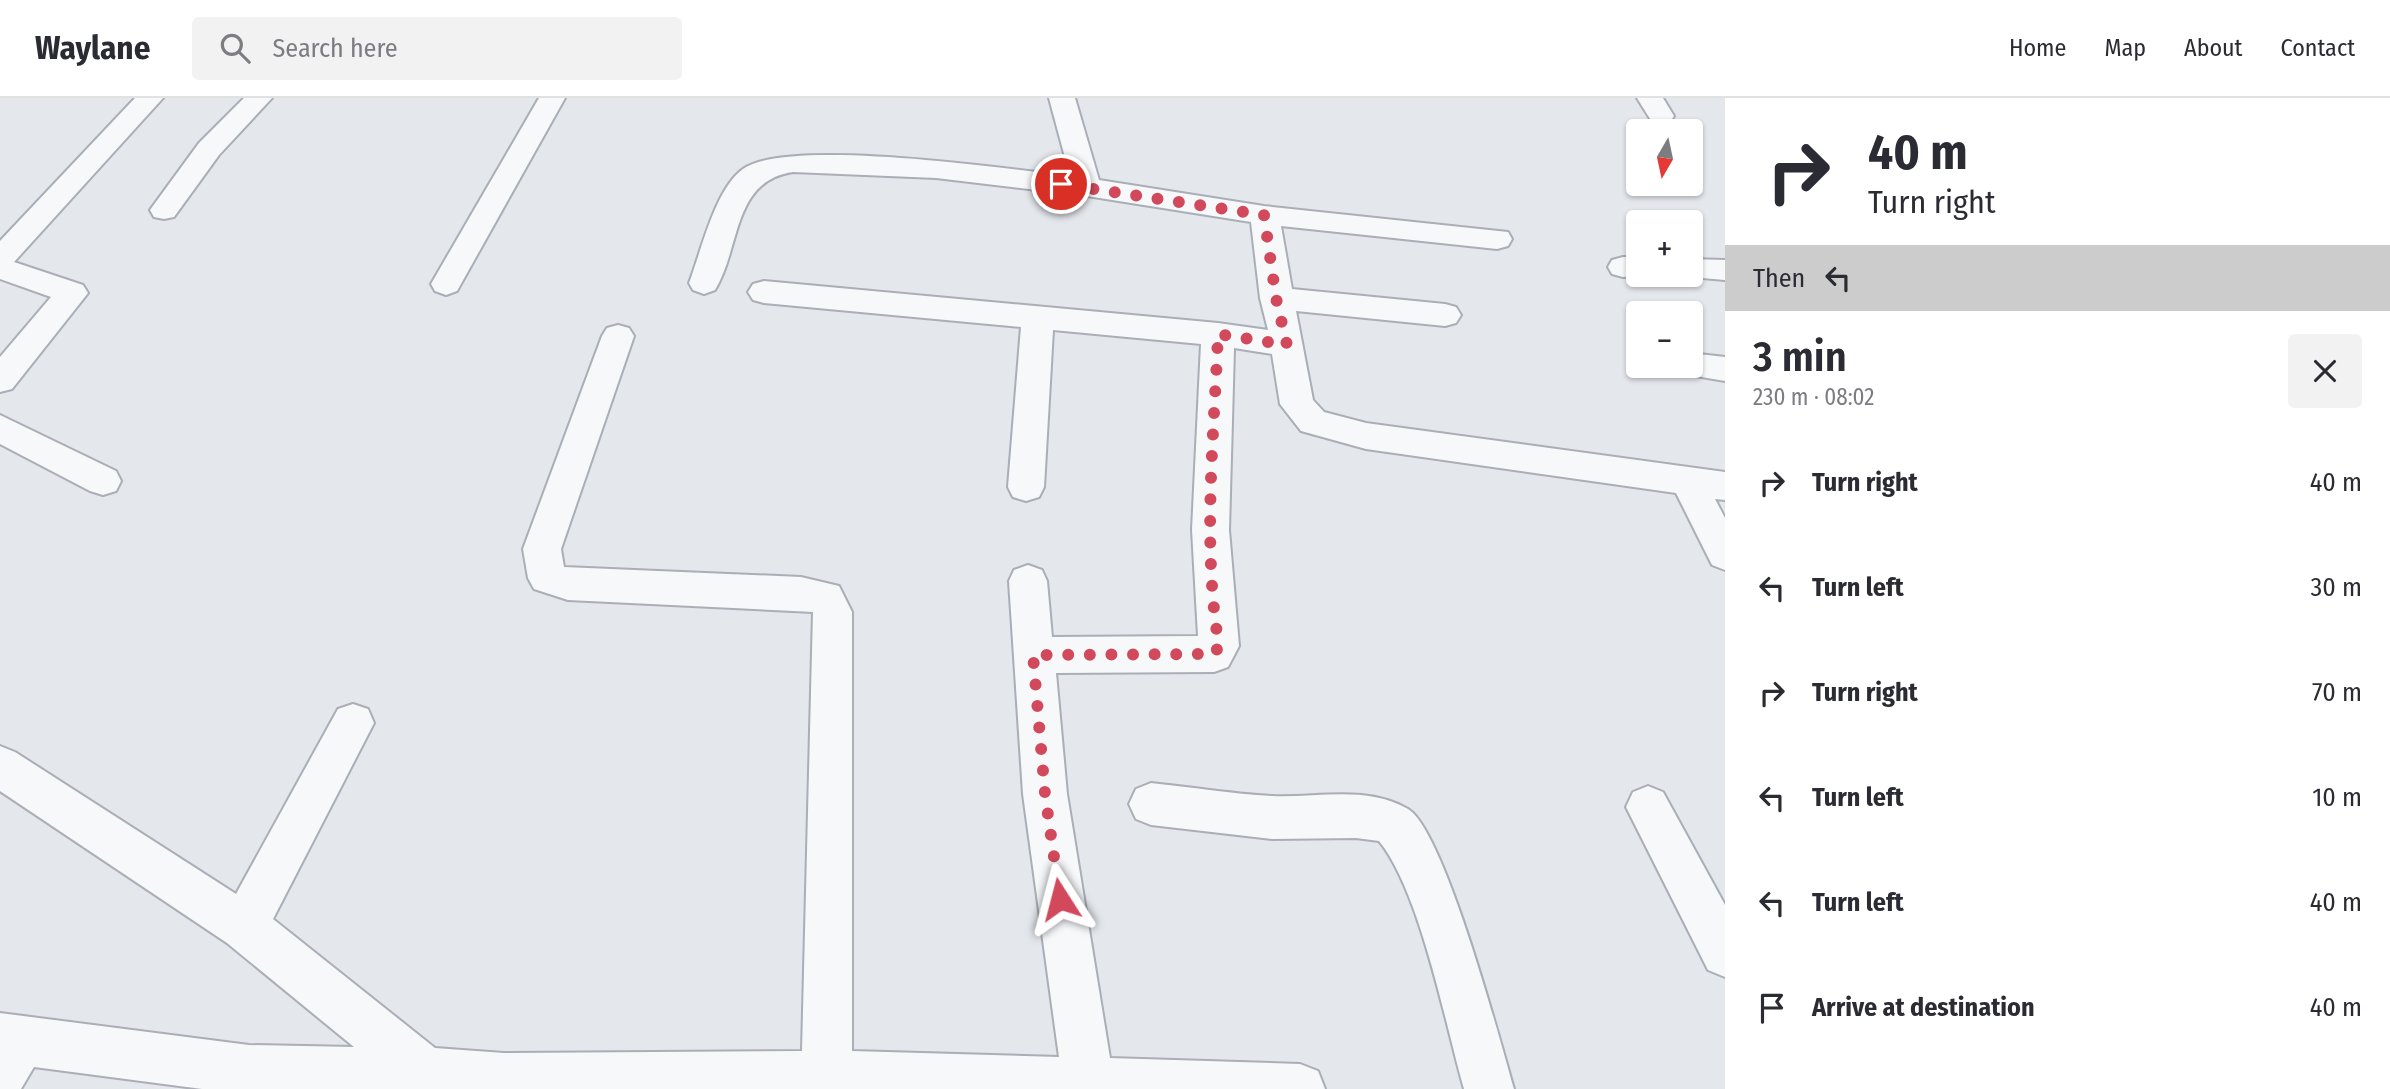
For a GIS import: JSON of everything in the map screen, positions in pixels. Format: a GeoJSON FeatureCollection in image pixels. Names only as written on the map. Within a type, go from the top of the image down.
{"type":"FeatureCollection","features":[{"type":"Feature","properties":{"kind":"street"},"geometry":{"type":"LineString","coordinates":[[0,259],[150,98]]}},
{"type":"Feature","properties":{"kind":"street"},"geometry":{"type":"LineString","coordinates":[[164,210],[209,149],[259,98]]}},
{"type":"Feature","properties":{"kind":"street"},"geometry":{"type":"LineString","coordinates":[[446,284],[552,98]]}},
{"type":"Feature","properties":{"kind":"street"},"geometry":{"type":"LineString","coordinates":[[1062,98],[1087,187]]}},
{"type":"Feature","properties":{"kind":"street"},"geometry":{"type":"LineString","coordinates":[[704,283],[737,195],[751,176],[770,167],[793,163],[936,169],[1087,187],[1264,215],[1497,239]]}},
{"type":"Feature","properties":{"kind":"street"},"geometry":{"type":"LineString","coordinates":[[1264,215],[1276,298],[1297,404],[1313,422],[1337,430],[1725,486]]}},
{"type":"Feature","properties":{"kind":"street"},"geometry":{"type":"LineString","coordinates":[[0,268],[72,293],[0,380]]}},
{"type":"Feature","properties":{"kind":"street"},"geometry":{"type":"LineString","coordinates":[[1703,269],[1725,270]]}},
{"type":"Feature","properties":{"kind":"street"},"geometry":{"type":"LineString","coordinates":[[764,292],[1218,334],[1287,345]]}},
{"type":"Feature","properties":{"kind":"street"},"geometry":{"type":"LineString","coordinates":[[1276,298],[1445,315]]}},
{"type":"Feature","properties":{"kind":"street"},"geometry":{"type":"LineString","coordinates":[[1026,487],[1038,319]]}},
{"type":"Feature","properties":{"kind":"street"},"geometry":{"type":"LineString","coordinates":[[1033,655],[1214,654],[1219,646],[1213,612],[1211,544],[1218,334]]}},
{"type":"Feature","properties":{"kind":"street"},"geometry":{"type":"LineString","coordinates":[[618,335],[542,549],[547,578],[568,584],[801,593],[825,598],[833,612],[827,1076]]}},
{"type":"Feature","properties":{"kind":"street"},"geometry":{"type":"LineString","coordinates":[[1703,366],[1725,369]]}},
{"type":"Feature","properties":{"kind":"street"},"geometry":{"type":"LineString","coordinates":[[0,428],[103,481]]}},
{"type":"Feature","properties":{"kind":"street"},"geometry":{"type":"LineString","coordinates":[[1688,481],[1725,554]]}},
{"type":"Feature","properties":{"kind":"street"},"geometry":{"type":"LineString","coordinates":[[1028,582],[1068,1084]]}},
{"type":"Feature","properties":{"kind":"street"},"geometry":{"type":"LineString","coordinates":[[244,926],[353,723]]}},
{"type":"Feature","properties":{"kind":"street"},"geometry":{"type":"LineString","coordinates":[[4,774],[244,926],[426,1073]]}},
{"type":"Feature","properties":{"kind":"street"},"geometry":{"type":"LineString","coordinates":[[1151,804],[1287,818],[1371,818],[1396,826],[1413,848],[1431,897],[1489,1089]]}},
{"type":"Feature","properties":{"kind":"street"},"geometry":{"type":"LineString","coordinates":[[1648,807],[1725,953]]}},
{"type":"Feature","properties":{"kind":"street"},"geometry":{"type":"LineString","coordinates":[[8,1051],[245,1079],[426,1073],[502,1083],[775,1083],[827,1076],[1300,1089]]}},
{"type":"Feature","properties":{"kind":"route"},"geometry":{"type":"LineString","coordinates":[[1060,899],[1045,794],[1033,655],[1214,654],[1219,646],[1213,612],[1211,544],[1218,334],[1287,345],[1276,298],[1264,215],[1061,184]]}}]}
